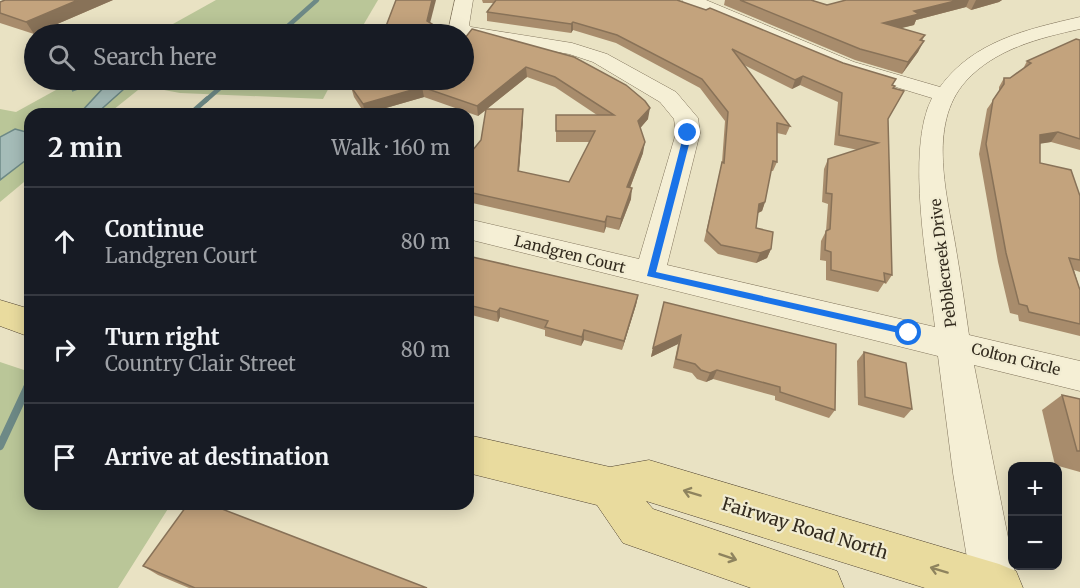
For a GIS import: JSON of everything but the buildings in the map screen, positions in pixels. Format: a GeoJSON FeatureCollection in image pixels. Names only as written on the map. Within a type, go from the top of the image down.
{"type":"FeatureCollection","features":[{"type":"Feature","properties":{"kind":"main road"},"geometry":{"type":"LineString","coordinates":[[0,313],[24,321]]}},
{"type":"Feature","properties":{"kind":"main road","name":"Fairway Road North"},"geometry":{"type":"LineString","coordinates":[[474,455],[610,488],[649,480],[996,588]]}},
{"type":"Feature","properties":{"kind":"main road"},"geometry":{"type":"LineString","coordinates":[[610,488],[639,527],[820,588]]}},
{"type":"Feature","properties":{"kind":"street"},"geometry":{"type":"LineString","coordinates":[[460,24],[464,0]]}},
{"type":"Feature","properties":{"kind":"street"},"geometry":{"type":"LineString","coordinates":[[691,0],[847,66],[945,95]]}},
{"type":"Feature","properties":{"kind":"street","name":"Pebblecreek Drive"},"geometry":{"type":"LineString","coordinates":[[996,588],[953,343],[931,160],[935,118],[945,95],[968,65],[1005,44],[1039,31],[1077,26]]}},
{"type":"Feature","properties":{"kind":"street"},"geometry":{"type":"LineString","coordinates":[[474,34],[587,53],[668,97],[681,110],[686,118],[688,133],[650,274]]}},
{"type":"Feature","properties":{"kind":"street","name":"Landgren Court"},"geometry":{"type":"LineString","coordinates":[[474,230],[650,274],[953,343]]}},
{"type":"Feature","properties":{"kind":"street","name":"Colton Circle"},"geometry":{"type":"LineString","coordinates":[[953,343],[1080,376]]}},
{"type":"Feature","properties":{"kind":"green space"},"geometry":{"type":"Polygon","coordinates":[[[216,0],[378,0],[364,24],[173,24],[216,0]]]}},
{"type":"Feature","properties":{"kind":"green space"},"geometry":{"type":"Polygon","coordinates":[[[56,90],[138,90],[116,108],[24,108],[24,182],[0,202],[0,109],[16,112],[56,90]]]}},
{"type":"Feature","properties":{"kind":"green space"},"geometry":{"type":"Polygon","coordinates":[[[164,90],[328,90],[323,99],[180,93],[164,90]]]}},
{"type":"Feature","properties":{"kind":"green space"},"geometry":{"type":"Polygon","coordinates":[[[0,362],[24,370],[24,510],[167,510],[118,588],[0,588],[0,362]]]}},
{"type":"Feature","properties":{"kind":"water"},"geometry":{"type":"Polygon","coordinates":[[[101,90],[123,90],[103,108],[85,108],[101,90]]]}},
{"type":"Feature","properties":{"kind":"water"},"geometry":{"type":"Polygon","coordinates":[[[15,129],[24,131],[24,162],[0,180],[0,137],[15,129]]]}},
{"type":"Feature","properties":{"kind":"waterway"},"geometry":{"type":"LineString","coordinates":[[290,24],[317,0]]}},
{"type":"Feature","properties":{"kind":"waterway"},"geometry":{"type":"LineString","coordinates":[[205,101],[218,90]]}},
{"type":"Feature","properties":{"kind":"waterway"},"geometry":{"type":"LineString","coordinates":[[197,108],[207,99]]}},
{"type":"Feature","properties":{"kind":"waterway"},"geometry":{"type":"LineString","coordinates":[[0,446],[24,395]]}},
{"type":"Feature","properties":{"kind":"route"},"geometry":{"type":"LineString","coordinates":[[688,133],[650,274],[909,333]]}}]}
